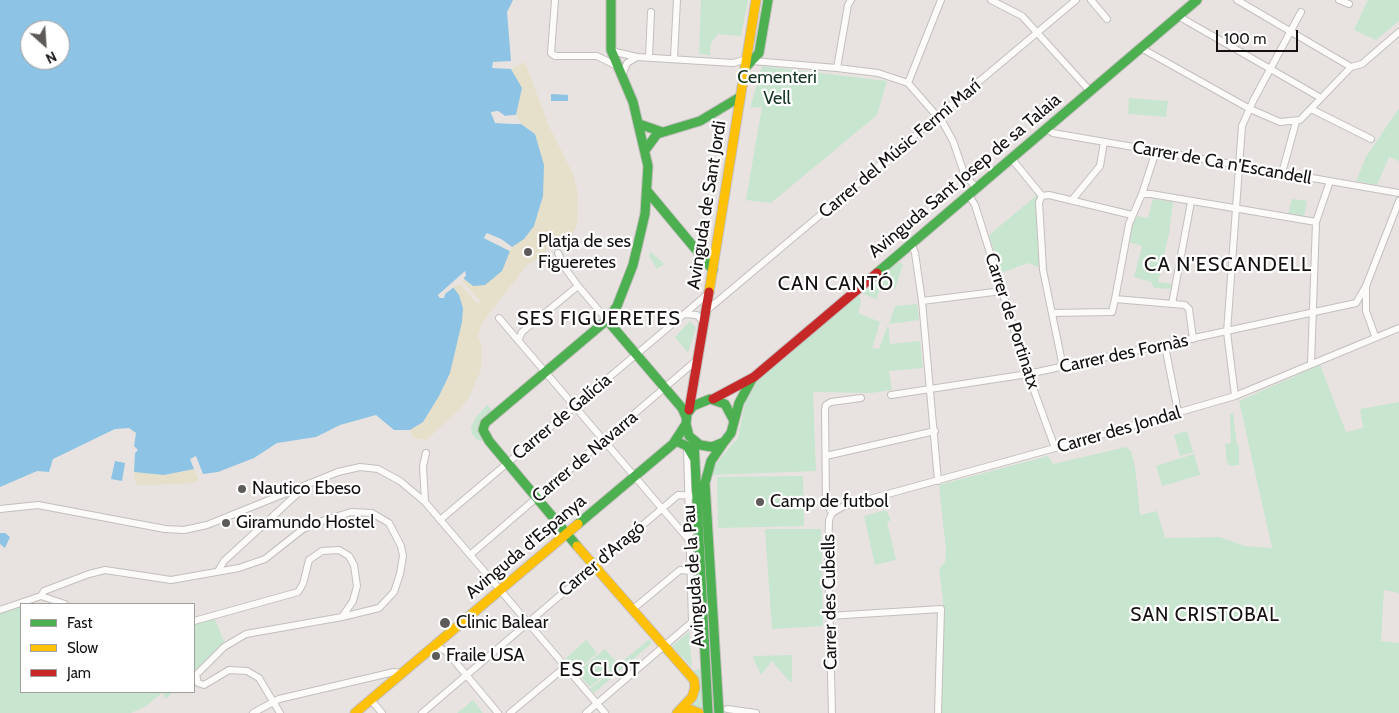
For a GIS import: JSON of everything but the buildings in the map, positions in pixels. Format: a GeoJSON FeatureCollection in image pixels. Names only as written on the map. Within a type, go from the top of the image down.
{"type":"FeatureCollection","features":[{"type":"Feature","properties":{"kind":"street"},"geometry":{"type":"LineString","coordinates":[[554,0],[551,53],[555,56],[596,56],[603,54],[611,48]]}},
{"type":"Feature","properties":{"kind":"street"},"geometry":{"type":"LineString","coordinates":[[612,0],[611,48],[639,124],[646,149],[648,166],[648,192],[645,214],[628,282],[617,306],[607,320],[485,423],[484,430],[489,441],[694,680],[695,688],[692,697],[677,713]]}},
{"type":"Feature","properties":{"kind":"street"},"geometry":{"type":"LineString","coordinates":[[674,58],[677,0]]}},
{"type":"Feature","properties":{"kind":"street","name":"Avinguda de Sant Jordi"},"geometry":{"type":"LineString","coordinates":[[687,417],[696,377],[756,0]]}},
{"type":"Feature","properties":{"kind":"street","name":"Avinguda de Sant Jordi"},"geometry":{"type":"LineString","coordinates":[[747,63],[760,50],[768,0]]}},
{"type":"Feature","properties":{"kind":"street"},"geometry":{"type":"LineString","coordinates":[[837,68],[846,15],[851,0]]}},
{"type":"Feature","properties":{"kind":"street"},"geometry":{"type":"LineString","coordinates":[[908,83],[941,0]]}},
{"type":"Feature","properties":{"kind":"street"},"geometry":{"type":"LineString","coordinates":[[991,0],[1022,16],[1090,91]]}},
{"type":"Feature","properties":{"kind":"street"},"geometry":{"type":"LineString","coordinates":[[1091,0],[1107,19]]}},
{"type":"Feature","properties":{"kind":"street","name":"Avinguda Sant Josep de sa Talaia"},"geometry":{"type":"LineString","coordinates":[[754,377],[1197,0]]}},
{"type":"Feature","properties":{"kind":"street"},"geometry":{"type":"LineString","coordinates":[[1237,0],[1351,67]]}},
{"type":"Feature","properties":{"kind":"street"},"geometry":{"type":"LineString","coordinates":[[1339,0],[1349,4]]}},
{"type":"Feature","properties":{"kind":"street","name":"Carrer del Músic Fermí Marí"},"geometry":{"type":"LineString","coordinates":[[706,311],[1038,33],[1073,1]]}},
{"type":"Feature","properties":{"kind":"street"},"geometry":{"type":"LineString","coordinates":[[649,57],[651,12]]}},
{"type":"Feature","properties":{"kind":"street"},"geometry":{"type":"LineString","coordinates":[[1235,396],[1227,332],[1242,126],[1301,12]]}},
{"type":"Feature","properties":{"kind":"street"},"geometry":{"type":"LineString","coordinates":[[1178,16],[1321,98]]}},
{"type":"Feature","properties":{"kind":"street"},"geometry":{"type":"LineString","coordinates":[[1282,173],[1296,122],[1351,67],[1362,64],[1399,32]]}},
{"type":"Feature","properties":{"kind":"street"},"geometry":{"type":"LineString","coordinates":[[611,48],[637,57],[837,68],[885,74],[908,83],[938,116],[953,140],[964,173],[976,188]]}},
{"type":"Feature","properties":{"kind":"street"},"geometry":{"type":"LineString","coordinates":[[1142,48],[1270,120],[1296,122]]}},
{"type":"Feature","properties":{"kind":"street"},"geometry":{"type":"LineString","coordinates":[[596,56],[618,67]]}},
{"type":"Feature","properties":{"kind":"street"},"geometry":{"type":"LineString","coordinates":[[622,76],[627,63],[637,57]]}},
{"type":"Feature","properties":{"kind":"street"},"geometry":{"type":"LineString","coordinates":[[733,63],[747,63]]}},
{"type":"Feature","properties":{"kind":"street"},"geometry":{"type":"LineString","coordinates":[[646,149],[651,139],[662,132],[700,121],[722,110],[740,97]]}},
{"type":"Feature","properties":{"kind":"street"},"geometry":{"type":"LineString","coordinates":[[1311,109],[1372,139]]}},
{"type":"Feature","properties":{"kind":"street"},"geometry":{"type":"LineString","coordinates":[[722,110],[730,112],[736,121]]}},
{"type":"Feature","properties":{"kind":"street"},"geometry":{"type":"LineString","coordinates":[[639,124],[662,132]]}},
{"type":"Feature","properties":{"kind":"street","name":"Carrer de Ca n'Escandell"},"geometry":{"type":"LineString","coordinates":[[1046,129],[1053,134],[1239,164],[1399,193]]}},
{"type":"Feature","properties":{"kind":"street"},"geometry":{"type":"LineString","coordinates":[[1072,200],[1100,166],[1104,142]]}},
{"type":"Feature","properties":{"kind":"street"},"geometry":{"type":"LineString","coordinates":[[1052,313],[1112,312],[1132,215],[1142,194],[1156,151]]}},
{"type":"Feature","properties":{"kind":"street"},"geometry":{"type":"LineString","coordinates":[[1011,158],[1042,196]]}},
{"type":"Feature","properties":{"kind":"street"},"geometry":{"type":"LineString","coordinates":[[1311,364],[1316,222],[1330,182]]}},
{"type":"Feature","properties":{"kind":"street"},"geometry":{"type":"LineString","coordinates":[[648,192],[660,209],[713,270]]}},
{"type":"Feature","properties":{"kind":"street","name":"Carrer de Portinatx"},"geometry":{"type":"LineString","coordinates":[[968,194],[975,205],[1028,374],[1056,448]]}},
{"type":"Feature","properties":{"kind":"street"},"geometry":{"type":"LineString","coordinates":[[1063,367],[1043,270],[1039,202],[1042,196],[1049,194],[1132,215]]}},
{"type":"Feature","properties":{"kind":"street"},"geometry":{"type":"LineString","coordinates":[[1142,194],[1316,222]]}},
{"type":"Feature","properties":{"kind":"street"},"geometry":{"type":"LineString","coordinates":[[1366,311],[1356,303],[1366,286],[1399,200]]}},
{"type":"Feature","properties":{"kind":"street"},"geometry":{"type":"LineString","coordinates":[[1172,304],[1191,202]]}},
{"type":"Feature","properties":{"kind":"street"},"geometry":{"type":"LineString","coordinates":[[645,214],[654,209],[660,209]]}},
{"type":"Feature","properties":{"kind":"street"},"geometry":{"type":"LineString","coordinates":[[911,243],[915,253],[922,301],[938,481]]}},
{"type":"Feature","properties":{"kind":"street"},"geometry":{"type":"LineString","coordinates":[[701,254],[708,255],[716,251]]}},
{"type":"Feature","properties":{"kind":"street"},"geometry":{"type":"LineString","coordinates":[[558,253],[578,286],[682,408],[687,417]]}},
{"type":"Feature","properties":{"kind":"street"},"geometry":{"type":"LineString","coordinates":[[519,339],[522,332],[578,286]]}},
{"type":"Feature","properties":{"kind":"street"},"geometry":{"type":"LineString","coordinates":[[1366,286],[1366,311],[1375,336]]}},
{"type":"Feature","properties":{"kind":"street"},"geometry":{"type":"LineString","coordinates":[[922,301],[1002,291]]}},
{"type":"Feature","properties":{"kind":"street","name":"Carrer de Galícia"},"geometry":{"type":"LineString","coordinates":[[440,520],[709,293]]}},
{"type":"Feature","properties":{"kind":"street"},"geometry":{"type":"LineString","coordinates":[[1115,299],[1185,305],[1188,309],[1192,339]]}},
{"type":"Feature","properties":{"kind":"street","name":"Carrer des Fornàs"},"geometry":{"type":"LineString","coordinates":[[891,394],[931,390],[1028,374],[1165,346],[1356,303]]}},
{"type":"Feature","properties":{"kind":"street"},"geometry":{"type":"LineString","coordinates":[[684,314],[697,315],[704,323]]}},
{"type":"Feature","properties":{"kind":"street"},"geometry":{"type":"LineString","coordinates":[[499,318],[519,339],[521,345],[689,540]]}},
{"type":"Feature","properties":{"kind":"street","name":"Carrer des Jondal"},"geometry":{"type":"LineString","coordinates":[[832,513],[844,506],[1056,448],[1235,396],[1375,336],[1399,328]]}},
{"type":"Feature","properties":{"kind":"street"},"geometry":{"type":"LineString","coordinates":[[1165,346],[1178,412]]}},
{"type":"Feature","properties":{"kind":"street","name":"Carrer de Navarra"},"geometry":{"type":"LineString","coordinates":[[470,555],[604,442],[699,358]]}},
{"type":"Feature","properties":{"kind":"street"},"geometry":{"type":"LineString","coordinates":[[696,377],[700,391],[711,399],[725,404],[734,421]]}},
{"type":"Feature","properties":{"kind":"street"},"geometry":{"type":"LineString","coordinates":[[754,377],[742,396],[731,433],[724,442],[706,447],[685,443],[687,417],[698,402],[711,399],[754,377]]}},
{"type":"Feature","properties":{"kind":"street"},"geometry":{"type":"LineString","coordinates":[[709,466],[735,436],[742,396]]}},
{"type":"Feature","properties":{"kind":"street","name":"Carrer des Cubells"},"geometry":{"type":"LineString","coordinates":[[832,713],[829,526],[832,513],[826,503],[826,405],[831,402],[861,398]]}},
{"type":"Feature","properties":{"kind":"street","name":"Avinguda d'Espanya"},"geometry":{"type":"LineString","coordinates":[[355,713],[634,477],[685,443],[680,436],[687,417]]}},
{"type":"Feature","properties":{"kind":"street"},"geometry":{"type":"LineString","coordinates":[[826,456],[935,431]]}},
{"type":"Feature","properties":{"kind":"street","name":"Avinguda de la Pau"},"geometry":{"type":"LineString","coordinates":[[723,711],[705,493],[709,466],[724,442]]}},
{"type":"Feature","properties":{"kind":"street","name":"Avinguda de la Pau"},"geometry":{"type":"LineString","coordinates":[[665,646],[692,622],[689,540],[696,461],[685,443]]}},
{"type":"Feature","properties":{"kind":"street","name":"Avinguda de la Pau"},"geometry":{"type":"LineString","coordinates":[[685,443],[692,496],[708,713]]}},
{"type":"Feature","properties":{"kind":"street"},"geometry":{"type":"LineString","coordinates":[[425,502],[423,466],[426,453]]}},
{"type":"Feature","properties":{"kind":"street"},"geometry":{"type":"LineString","coordinates":[[0,509],[38,504],[165,529],[184,530],[206,525],[345,470],[372,468],[395,477],[425,502],[605,713]]}},
{"type":"Feature","properties":{"kind":"street"},"geometry":{"type":"LineString","coordinates":[[218,571],[224,561],[308,484]]}},
{"type":"Feature","properties":{"kind":"street","name":"Carrer d'Aragó"},"geometry":{"type":"LineString","coordinates":[[422,713],[678,495],[692,496]]}},
{"type":"Feature","properties":{"kind":"street"},"geometry":{"type":"LineString","coordinates":[[41,596],[44,591],[105,570],[171,580],[239,568],[266,559],[303,529],[351,512],[372,513],[389,524],[401,546],[403,556],[394,592],[379,608],[342,617],[242,635],[224,647],[196,675],[198,683],[204,684],[229,670],[247,671],[259,678],[280,713]]}},
{"type":"Feature","properties":{"kind":"street"},"geometry":{"type":"LineString","coordinates":[[195,621],[298,592],[304,584],[309,560],[316,553],[328,549],[345,553],[352,560],[357,586],[354,601],[342,617]]}},
{"type":"Feature","properties":{"kind":"street"},"geometry":{"type":"LineString","coordinates":[[633,609],[680,570],[690,571]]}},
{"type":"Feature","properties":{"kind":"street"},"geometry":{"type":"LineString","coordinates":[[20,603],[41,596],[62,603]]}},
{"type":"Feature","properties":{"kind":"street"},"geometry":{"type":"LineString","coordinates":[[0,610],[20,603]]}},
{"type":"Feature","properties":{"kind":"street"},"geometry":{"type":"LineString","coordinates":[[829,616],[940,608],[938,713]]}},
{"type":"Feature","properties":{"kind":"street"},"geometry":{"type":"LineString","coordinates":[[435,645],[447,652],[498,713]]}},
{"type":"Feature","properties":{"kind":"street"},"geometry":{"type":"LineString","coordinates":[[586,713],[665,646]]}},
{"type":"Feature","properties":{"kind":"street"},"geometry":{"type":"LineString","coordinates":[[510,713],[565,667]]}},
{"type":"Feature","properties":{"kind":"street"},"geometry":{"type":"LineString","coordinates":[[253,713],[274,701],[394,672],[402,673]]}},
{"type":"Feature","properties":{"kind":"street"},"geometry":{"type":"LineString","coordinates":[[371,700],[382,713]]}},
{"type":"Feature","properties":{"kind":"street"},"geometry":{"type":"LineString","coordinates":[[677,713],[688,709],[699,713]]}},
{"type":"Feature","properties":{"kind":"street"},"geometry":{"type":"LineString","coordinates":[[723,711],[756,713]]}},
{"type":"Feature","properties":{"kind":"green space"},"geometry":{"type":"Polygon","coordinates":[[[701,0],[748,0],[741,36],[718,34],[711,43],[710,55],[699,54],[701,0]]]}},
{"type":"Feature","properties":{"kind":"green space"},"geometry":{"type":"Polygon","coordinates":[[[1368,0],[1399,0],[1399,21],[1376,40],[1354,30],[1368,0]]]}},
{"type":"Feature","properties":{"kind":"green space","name":"Cementeri Vell"},"geometry":{"type":"Polygon","coordinates":[[[762,66],[887,81],[877,115],[771,203],[746,200],[762,107],[750,108],[762,66]]]}},
{"type":"Feature","properties":{"kind":"green space"},"geometry":{"type":"Polygon","coordinates":[[[1129,98],[1168,101],[1166,117],[1128,114],[1129,98]]]}},
{"type":"Feature","properties":{"kind":"green space"},"geometry":{"type":"Polygon","coordinates":[[[1399,108],[1399,161],[1389,157],[1377,185],[1356,181],[1366,157],[1399,108]]]}},
{"type":"Feature","properties":{"kind":"green space"},"geometry":{"type":"Polygon","coordinates":[[[1037,195],[1040,268],[1028,263],[1001,273],[989,235],[1037,195]]]}},
{"type":"Feature","properties":{"kind":"green space"},"geometry":{"type":"Polygon","coordinates":[[[1153,199],[1173,202],[1169,233],[1158,282],[1173,284],[1172,289],[1154,288],[1151,282],[1134,277],[1142,246],[1128,242],[1131,227],[1137,216],[1148,218],[1153,199]]]}},
{"type":"Feature","properties":{"kind":"green space"},"geometry":{"type":"Polygon","coordinates":[[[1292,199],[1307,201],[1304,217],[1288,214],[1292,199]]]}},
{"type":"Feature","properties":{"kind":"green space"},"geometry":{"type":"Polygon","coordinates":[[[650,251],[664,264],[657,269],[649,256],[650,251]]]}},
{"type":"Feature","properties":{"kind":"green space"},"geometry":{"type":"Polygon","coordinates":[[[898,262],[903,264],[895,289],[882,285],[876,299],[862,293],[898,262]]]}},
{"type":"Feature","properties":{"kind":"green space"},"geometry":{"type":"Polygon","coordinates":[[[859,295],[861,301],[858,313],[880,322],[872,348],[879,349],[888,325],[890,344],[920,341],[923,368],[889,371],[892,390],[871,393],[813,392],[816,471],[711,475],[713,467],[738,438],[746,399],[754,383],[859,295]]]}},
{"type":"Feature","properties":{"kind":"green space"},"geometry":{"type":"Polygon","coordinates":[[[917,304],[919,320],[889,324],[895,306],[917,304]]]}},
{"type":"Feature","properties":{"kind":"green space"},"geometry":{"type":"Polygon","coordinates":[[[690,321],[696,328],[688,353],[675,337],[690,321]]]}},
{"type":"Feature","properties":{"kind":"green space"},"geometry":{"type":"Polygon","coordinates":[[[1320,365],[1346,432],[1363,428],[1360,409],[1399,402],[1399,593],[1384,590],[1381,641],[1399,643],[1399,713],[940,713],[943,599],[939,569],[945,562],[946,550],[939,485],[1048,456],[1053,464],[1126,447],[1131,451],[1135,467],[1140,515],[1157,511],[1165,538],[1220,537],[1245,546],[1272,548],[1239,401],[1320,365]]]}},
{"type":"Feature","properties":{"kind":"green space"},"geometry":{"type":"Polygon","coordinates":[[[487,405],[495,413],[484,422],[484,438],[482,441],[476,439],[472,434],[471,427],[476,417],[487,405]]]}},
{"type":"Feature","properties":{"kind":"green space"},"geometry":{"type":"Polygon","coordinates":[[[1233,413],[1237,445],[1239,446],[1239,465],[1230,466],[1227,462],[1225,444],[1231,443],[1230,414],[1233,413]]]}},
{"type":"Feature","properties":{"kind":"green space"},"geometry":{"type":"Polygon","coordinates":[[[1187,431],[1193,452],[1180,456],[1174,435],[1187,431]]]}},
{"type":"Feature","properties":{"kind":"green space"},"geometry":{"type":"Polygon","coordinates":[[[1194,454],[1200,475],[1162,486],[1156,466],[1194,454]]]}},
{"type":"Feature","properties":{"kind":"green space","name":"Camp de futbol"},"geometry":{"type":"Polygon","coordinates":[[[803,476],[804,526],[718,528],[717,477],[803,476]]]}},
{"type":"Feature","properties":{"kind":"green space"},"geometry":{"type":"Polygon","coordinates":[[[886,510],[891,520],[887,522],[896,560],[875,565],[864,516],[886,510]]]}},
{"type":"Feature","properties":{"kind":"green space"},"geometry":{"type":"Polygon","coordinates":[[[765,529],[821,529],[823,626],[772,629],[765,529]]]}},
{"type":"Feature","properties":{"kind":"green space"},"geometry":{"type":"Polygon","coordinates":[[[20,604],[20,693],[162,693],[146,706],[131,713],[0,713],[0,612],[20,604]]]}},
{"type":"Feature","properties":{"kind":"green space"},"geometry":{"type":"Polygon","coordinates":[[[214,617],[225,644],[195,670],[195,623],[214,617]]]}},
{"type":"Feature","properties":{"kind":"green space"},"geometry":{"type":"Polygon","coordinates":[[[689,632],[692,667],[672,646],[689,632]]]}},
{"type":"Feature","properties":{"kind":"green space"},"geometry":{"type":"Polygon","coordinates":[[[649,639],[652,643],[594,693],[590,689],[649,639]]]}},
{"type":"Feature","properties":{"kind":"green space"},"geometry":{"type":"Polygon","coordinates":[[[586,640],[597,653],[576,672],[565,659],[586,640]]]}},
{"type":"Feature","properties":{"kind":"green space"},"geometry":{"type":"Polygon","coordinates":[[[605,649],[618,664],[590,687],[577,672],[605,649]]]}},
{"type":"Feature","properties":{"kind":"green space"},"geometry":{"type":"Polygon","coordinates":[[[792,655],[792,682],[772,661],[761,675],[753,658],[754,656],[792,655]]]}},
{"type":"Feature","properties":{"kind":"green space"},"geometry":{"type":"Polygon","coordinates":[[[702,669],[704,713],[699,709],[686,708],[694,697],[693,673],[695,670],[702,669]]]}},
{"type":"Feature","properties":{"kind":"green space"},"geometry":{"type":"Polygon","coordinates":[[[162,693],[172,693],[166,699],[162,693]]]}},
{"type":"Feature","properties":{"kind":"green space"},"geometry":{"type":"Polygon","coordinates":[[[473,700],[483,713],[457,713],[462,709],[473,700]]]}},
{"type":"Feature","properties":{"kind":"sand","name":"Platja de ses Figueretes"},"geometry":{"type":"Polygon","coordinates":[[[525,62],[548,124],[574,176],[578,195],[577,224],[573,234],[567,241],[556,249],[552,246],[545,250],[546,254],[527,265],[482,323],[478,335],[482,348],[481,370],[469,397],[461,408],[426,440],[413,438],[410,430],[423,422],[450,373],[463,308],[459,295],[453,287],[459,283],[478,304],[481,302],[462,281],[463,278],[473,286],[487,233],[524,239],[534,226],[543,196],[535,134],[521,124],[516,115],[522,88],[511,69],[525,62]]]}},
{"type":"Feature","properties":{"kind":"sand"},"geometry":{"type":"Polygon","coordinates":[[[194,469],[199,481],[185,484],[138,485],[134,480],[134,472],[164,475],[194,469]]]}},
{"type":"Feature","properties":{"kind":"water"},"geometry":{"type":"Polygon","coordinates":[[[0,0],[513,0],[507,12],[511,61],[493,62],[492,68],[511,69],[522,88],[516,115],[505,116],[498,111],[491,113],[496,123],[521,124],[535,134],[544,165],[543,196],[534,226],[524,239],[512,247],[501,239],[486,234],[484,238],[510,251],[502,271],[485,285],[473,286],[463,278],[459,279],[438,295],[440,298],[453,287],[459,295],[463,308],[462,322],[450,373],[423,422],[410,430],[394,430],[376,415],[340,425],[316,437],[277,443],[254,458],[218,472],[203,474],[196,456],[190,459],[194,469],[164,475],[134,472],[135,453],[138,450],[134,446],[136,433],[129,428],[115,429],[53,459],[49,472],[37,471],[0,487],[0,0]]]}},
{"type":"Feature","properties":{"kind":"water"},"geometry":{"type":"Polygon","coordinates":[[[551,94],[568,95],[568,101],[551,101],[551,94]]]}},
{"type":"Feature","properties":{"kind":"water"},"geometry":{"type":"Polygon","coordinates":[[[115,461],[125,463],[122,481],[111,479],[115,461]]]}},
{"type":"Feature","properties":{"kind":"water"},"geometry":{"type":"Polygon","coordinates":[[[0,533],[5,533],[10,537],[5,548],[0,544],[0,533]]]}},
{"type":"Feature","properties":{"kind":"pier"},"geometry":{"type":"Polygon","coordinates":[[[498,111],[505,116],[516,115],[517,117],[505,118],[498,113],[495,114],[497,120],[519,121],[521,124],[495,123],[491,112],[498,111]]]}},
{"type":"Feature","properties":{"kind":"pier"},"geometry":{"type":"Polygon","coordinates":[[[487,233],[501,239],[512,247],[510,251],[484,238],[487,233]]]}},
{"type":"Feature","properties":{"kind":"pier"},"geometry":{"type":"Polygon","coordinates":[[[465,271],[466,275],[463,280],[445,294],[444,298],[440,298],[438,295],[465,271]]]}},
{"type":"Feature","properties":{"kind":"traffic: fast"},"geometry":{"type":"LineString","coordinates":[[577,546],[489,441],[483,430],[485,423],[607,320],[617,306],[633,265],[645,214],[648,166],[633,102],[611,50],[611,0]]}},
{"type":"Feature","properties":{"kind":"traffic: fast"},"geometry":{"type":"LineString","coordinates":[[745,68],[759,53],[768,0]]}},
{"type":"Feature","properties":{"kind":"traffic: fast"},"geometry":{"type":"LineString","coordinates":[[877,273],[1197,0]]}},
{"type":"Feature","properties":{"kind":"traffic: fast"},"geometry":{"type":"LineString","coordinates":[[646,149],[657,134],[700,121],[740,97]]}},
{"type":"Feature","properties":{"kind":"traffic: fast"},"geometry":{"type":"LineString","coordinates":[[639,124],[662,132]]}},
{"type":"Feature","properties":{"kind":"traffic: fast"},"geometry":{"type":"LineString","coordinates":[[648,192],[713,270]]}},
{"type":"Feature","properties":{"kind":"traffic: fast"},"geometry":{"type":"LineString","coordinates":[[607,320],[682,408],[686,417]]}},
{"type":"Feature","properties":{"kind":"traffic: fast"},"geometry":{"type":"LineString","coordinates":[[734,421],[725,404],[710,399],[693,406],[687,414],[686,424],[689,436],[700,445],[712,447],[724,442],[731,433],[739,403],[752,379]]}},
{"type":"Feature","properties":{"kind":"traffic: fast"},"geometry":{"type":"LineString","coordinates":[[578,524],[673,444],[686,424]]}},
{"type":"Feature","properties":{"kind":"traffic: fast"},"geometry":{"type":"LineString","coordinates":[[678,442],[687,446],[694,458]]}},
{"type":"Feature","properties":{"kind":"traffic: fast"},"geometry":{"type":"LineString","coordinates":[[694,442],[708,713]]}},
{"type":"Feature","properties":{"kind":"traffic: fast"},"geometry":{"type":"LineString","coordinates":[[719,713],[705,483],[711,461],[724,442]]}},
{"type":"Feature","properties":{"kind":"traffic: slow"},"geometry":{"type":"LineString","coordinates":[[709,292],[756,0]]}},
{"type":"Feature","properties":{"kind":"traffic: slow"},"geometry":{"type":"LineString","coordinates":[[355,713],[578,524]]}},
{"type":"Feature","properties":{"kind":"traffic: slow"},"geometry":{"type":"LineString","coordinates":[[577,546],[694,680],[695,688],[692,697],[677,713]]}},
{"type":"Feature","properties":{"kind":"traffic: slow"},"geometry":{"type":"LineString","coordinates":[[678,713],[688,709],[699,713]]}},
{"type":"Feature","properties":{"kind":"traffic: jam"},"geometry":{"type":"LineString","coordinates":[[713,399],[754,377],[877,273]]}},
{"type":"Feature","properties":{"kind":"traffic: jam"},"geometry":{"type":"LineString","coordinates":[[689,410],[709,292]]}},
{"type":"Feature","properties":{"kind":"place","name":"Platja de ses Figueretes"},"geometry":{"type":"Point","coordinates":[528,252]}},
{"type":"Feature","properties":{"kind":"place","name":"Nautico Ebeso"},"geometry":{"type":"Point","coordinates":[242,489]}},
{"type":"Feature","properties":{"kind":"place","name":"Camp de futbol"},"geometry":{"type":"Point","coordinates":[760,502]}},
{"type":"Feature","properties":{"kind":"place","name":"Giramundo Hostel"},"geometry":{"type":"Point","coordinates":[226,523]}},
{"type":"Feature","properties":{"kind":"place","name":"Clinic Balear"},"geometry":{"type":"Point","coordinates":[445,623]}},
{"type":"Feature","properties":{"kind":"place","name":"Fraile USA"},"geometry":{"type":"Point","coordinates":[436,656]}},
{"type":"Feature","properties":{"kind":"district","name":"CA N'ESCANDELL"},"geometry":{"type":"Point","coordinates":[1228,265]}},
{"type":"Feature","properties":{"kind":"district","name":"CAN CANTÓ"},"geometry":{"type":"Point","coordinates":[836,284]}},
{"type":"Feature","properties":{"kind":"district","name":"SES FIGUERETES"},"geometry":{"type":"Point","coordinates":[599,319]}},
{"type":"Feature","properties":{"kind":"district","name":"SAN CRISTOBAL"},"geometry":{"type":"Point","coordinates":[1205,615]}},
{"type":"Feature","properties":{"kind":"district","name":"ES CLOT"},"geometry":{"type":"Point","coordinates":[600,670]}}]}
